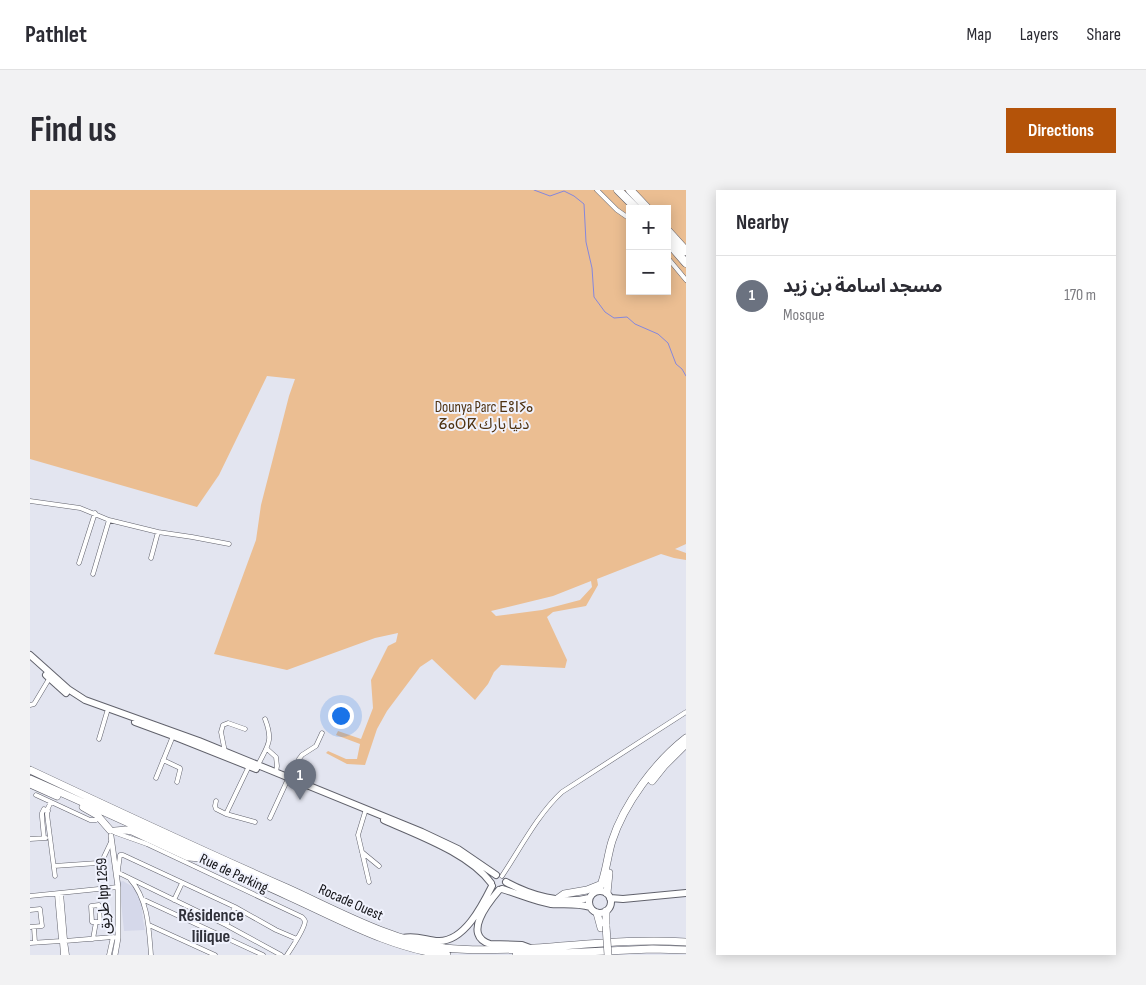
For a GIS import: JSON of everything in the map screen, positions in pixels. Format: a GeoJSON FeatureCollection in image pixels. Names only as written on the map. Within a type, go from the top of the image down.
{"type":"FeatureCollection","features":[{"type":"Feature","properties":{"kind":"highway"},"geometry":{"type":"LineString","coordinates":[[618,190],[633,205]]}},
{"type":"Feature","properties":{"kind":"highway"},"geometry":{"type":"LineString","coordinates":[[630,190],[644,205]]}},
{"type":"Feature","properties":{"kind":"highway"},"geometry":{"type":"LineString","coordinates":[[671,234],[686,251]]}},
{"type":"Feature","properties":{"kind":"highway"},"geometry":{"type":"LineString","coordinates":[[671,246],[686,263]]}},
{"type":"Feature","properties":{"kind":"highway"},"geometry":{"type":"LineString","coordinates":[[606,894],[612,841],[625,810],[661,761],[686,738]]}},
{"type":"Feature","properties":{"kind":"highway"},"geometry":{"type":"LineString","coordinates":[[606,894],[614,848],[628,814],[643,791],[686,744]]}},
{"type":"Feature","properties":{"kind":"highway","name":"Rocade Ouest"},"geometry":{"type":"LineString","coordinates":[[30,770],[360,921],[402,938],[432,946],[476,950],[631,942],[686,942]]}},
{"type":"Feature","properties":{"kind":"highway","name":"Rocade Ouest"},"geometry":{"type":"LineString","coordinates":[[30,779],[380,937],[422,953],[447,955]]}},
{"type":"Feature","properties":{"kind":"highway"},"geometry":{"type":"LineString","coordinates":[[30,784],[88,809],[99,817],[113,832],[132,831],[188,857],[203,858]]}},
{"type":"Feature","properties":{"kind":"highway"},"geometry":{"type":"LineString","coordinates":[[560,902],[564,894],[587,890],[606,894]]}},
{"type":"Feature","properties":{"kind":"highway"},"geometry":{"type":"LineString","coordinates":[[603,955],[603,926],[606,911]]}},
{"type":"Feature","properties":{"kind":"highway"},"geometry":{"type":"LineString","coordinates":[[598,913],[603,926],[608,955]]}},
{"type":"Feature","properties":{"kind":"highway"},"geometry":{"type":"LineString","coordinates":[[677,941],[686,938]]}},
{"type":"Feature","properties":{"kind":"highway"},"geometry":{"type":"LineString","coordinates":[[516,955],[652,949],[686,950]]}},
{"type":"Feature","properties":{"kind":"main road"},"geometry":{"type":"LineString","coordinates":[[30,655],[68,689],[82,698],[225,752],[290,780]]}},
{"type":"Feature","properties":{"kind":"main road"},"geometry":{"type":"LineString","coordinates":[[30,660],[64,691],[76,699],[248,766],[290,780],[424,838],[453,852],[481,871],[494,888],[538,901],[560,902],[590,907],[598,913],[606,911],[606,894]]}},
{"type":"Feature","properties":{"kind":"main road"},"geometry":{"type":"LineString","coordinates":[[300,784],[358,805],[458,849],[529,893],[560,902],[567,907],[584,909],[592,914],[603,926]]}},
{"type":"Feature","properties":{"kind":"main road"},"geometry":{"type":"LineString","coordinates":[[402,938],[414,937],[440,941],[453,938],[472,920],[492,884],[492,879],[502,878]]}},
{"type":"Feature","properties":{"kind":"main road"},"geometry":{"type":"LineString","coordinates":[[502,878],[505,887],[500,889],[491,899],[478,923],[477,930],[480,938],[485,943],[490,944],[522,945],[531,948]]}},
{"type":"Feature","properties":{"kind":"main road"},"geometry":{"type":"LineString","coordinates":[[590,907],[588,903],[589,898],[593,893],[606,894],[620,902],[686,895]]}},
{"type":"Feature","properties":{"kind":"main road"},"geometry":{"type":"LineString","coordinates":[[560,902],[589,898]]}},
{"type":"Feature","properties":{"kind":"street"},"geometry":{"type":"LineString","coordinates":[[598,190],[626,217]]}},
{"type":"Feature","properties":{"kind":"street"},"geometry":{"type":"LineString","coordinates":[[671,262],[686,280]]}},
{"type":"Feature","properties":{"kind":"street"},"geometry":{"type":"LineString","coordinates":[[30,500],[80,508],[109,520],[158,532],[228,544]]}},
{"type":"Feature","properties":{"kind":"street"},"geometry":{"type":"LineString","coordinates":[[79,563],[95,513]]}},
{"type":"Feature","properties":{"kind":"street"},"geometry":{"type":"LineString","coordinates":[[93,574],[109,520]]}},
{"type":"Feature","properties":{"kind":"street"},"geometry":{"type":"LineString","coordinates":[[151,558],[158,532]]}},
{"type":"Feature","properties":{"kind":"street"},"geometry":{"type":"LineString","coordinates":[[30,706],[34,704],[50,679]]}},
{"type":"Feature","properties":{"kind":"street"},"geometry":{"type":"LineString","coordinates":[[100,740],[107,712]]}},
{"type":"Feature","properties":{"kind":"street"},"geometry":{"type":"LineString","coordinates":[[502,878],[545,811],[562,792],[686,712]]}},
{"type":"Feature","properties":{"kind":"street"},"geometry":{"type":"LineString","coordinates":[[258,766],[269,741],[265,719]]}},
{"type":"Feature","properties":{"kind":"street"},"geometry":{"type":"LineString","coordinates":[[225,752],[221,732],[223,725],[228,723],[245,729]]}},
{"type":"Feature","properties":{"kind":"street"},"geometry":{"type":"LineString","coordinates":[[270,818],[299,759],[316,746],[322,733]]}},
{"type":"Feature","properties":{"kind":"street"},"geometry":{"type":"LineString","coordinates":[[156,778],[172,736]]}},
{"type":"Feature","properties":{"kind":"street"},"geometry":{"type":"LineString","coordinates":[[267,749],[276,757],[276,773]]}},
{"type":"Feature","properties":{"kind":"street"},"geometry":{"type":"LineString","coordinates":[[163,760],[180,768],[177,782]]}},
{"type":"Feature","properties":{"kind":"street"},"geometry":{"type":"LineString","coordinates":[[226,814],[248,766]]}},
{"type":"Feature","properties":{"kind":"street"},"geometry":{"type":"LineString","coordinates":[[36,795],[90,820],[96,820],[99,817]]}},
{"type":"Feature","properties":{"kind":"street"},"geometry":{"type":"LineString","coordinates":[[216,801],[215,808],[226,814],[255,822]]}},
{"type":"Feature","properties":{"kind":"street"},"geometry":{"type":"LineString","coordinates":[[51,802],[48,811],[55,876]]}},
{"type":"Feature","properties":{"kind":"street"},"geometry":{"type":"LineString","coordinates":[[44,838],[42,813],[44,809],[48,811]]}},
{"type":"Feature","properties":{"kind":"street"},"geometry":{"type":"LineString","coordinates":[[365,812],[358,835],[369,882]]}},
{"type":"Feature","properties":{"kind":"street","name":"طريق lpp 1259"},"geometry":{"type":"LineString","coordinates":[[113,832],[112,842],[118,887],[114,955]]}},
{"type":"Feature","properties":{"kind":"street","name":"Rue de Parking"},"geometry":{"type":"LineString","coordinates":[[113,832],[147,844],[302,917],[305,921],[292,948],[286,955]]}},
{"type":"Feature","properties":{"kind":"street"},"geometry":{"type":"LineString","coordinates":[[30,839],[50,838]]}},
{"type":"Feature","properties":{"kind":"street"},"geometry":{"type":"LineString","coordinates":[[54,866],[98,863],[102,861],[112,842]]}},
{"type":"Feature","properties":{"kind":"street"},"geometry":{"type":"LineString","coordinates":[[362,852],[379,866]]}},
{"type":"Feature","properties":{"kind":"street"},"geometry":{"type":"LineString","coordinates":[[281,955],[226,925],[119,873],[120,856],[123,855],[235,907],[276,930],[297,939]]}},
{"type":"Feature","properties":{"kind":"street"},"geometry":{"type":"LineString","coordinates":[[128,878],[142,899],[148,925],[151,955]]}},
{"type":"Feature","properties":{"kind":"street"},"geometry":{"type":"LineString","coordinates":[[174,900],[182,883]]}},
{"type":"Feature","properties":{"kind":"street"},"geometry":{"type":"LineString","coordinates":[[30,896],[118,887]]}},
{"type":"Feature","properties":{"kind":"street"},"geometry":{"type":"LineString","coordinates":[[59,893],[63,955]]}},
{"type":"Feature","properties":{"kind":"street"},"geometry":{"type":"LineString","coordinates":[[142,899],[263,955]]}},
{"type":"Feature","properties":{"kind":"street"},"geometry":{"type":"LineString","coordinates":[[92,939],[96,922],[100,922],[99,905],[90,906],[92,922],[96,922]]}},
{"type":"Feature","properties":{"kind":"street"},"geometry":{"type":"LineString","coordinates":[[226,925],[235,907]]}},
{"type":"Feature","properties":{"kind":"street"},"geometry":{"type":"LineString","coordinates":[[30,910],[40,909],[42,926],[32,927],[35,943]]}},
{"type":"Feature","properties":{"kind":"street"},"geometry":{"type":"LineString","coordinates":[[148,925],[213,955]]}},
{"type":"Feature","properties":{"kind":"street"},"geometry":{"type":"LineString","coordinates":[[30,943],[116,938],[109,955]]}},
{"type":"Feature","properties":{"kind":"street"},"geometry":{"type":"LineString","coordinates":[[63,941],[67,955]]}},
{"type":"Feature","properties":{"kind":"shaded area"},"geometry":{"type":"Polygon","coordinates":[[[123,881],[140,891],[145,930],[124,931],[119,882],[123,881]]]}},
{"type":"Feature","properties":{"kind":"green space","name":"Dounya Parc ⴹⵓⵏⵢⴰ ⵒⴰⵔⴽ دنيا بارك"},"geometry":{"type":"Polygon","coordinates":[[[30,190],[686,190],[686,544],[675,549],[686,553],[686,560],[661,554],[597,579],[598,585],[586,606],[553,612],[547,617],[567,660],[565,668],[501,665],[475,700],[432,659],[420,667],[387,711],[377,729],[365,765],[347,764],[326,753],[328,751],[346,759],[357,759],[360,744],[336,735],[338,731],[361,739],[373,708],[371,680],[388,646],[396,642],[398,633],[375,638],[287,670],[214,654],[256,540],[261,505],[295,379],[267,376],[219,475],[197,507],[30,459],[30,190]],[[591,581],[553,596],[491,611],[496,616],[542,610],[580,600],[592,587],[591,581]]]}},
{"type":"Feature","properties":{"kind":"waterway"},"geometry":{"type":"LineString","coordinates":[[534,190],[550,196],[564,191],[584,204],[586,242],[592,268],[594,297],[605,312],[614,318],[627,317],[635,324],[658,334],[668,343],[676,364],[686,376]]}},
{"type":"Feature","properties":{"kind":"place","name":"مسجد اسامة بن زيد"},"geometry":{"type":"Point","coordinates":[300,800]}},
{"type":"Feature","properties":{"kind":"district","name":"Résidence lilique"},"geometry":{"type":"Point","coordinates":[211,925]}}]}
